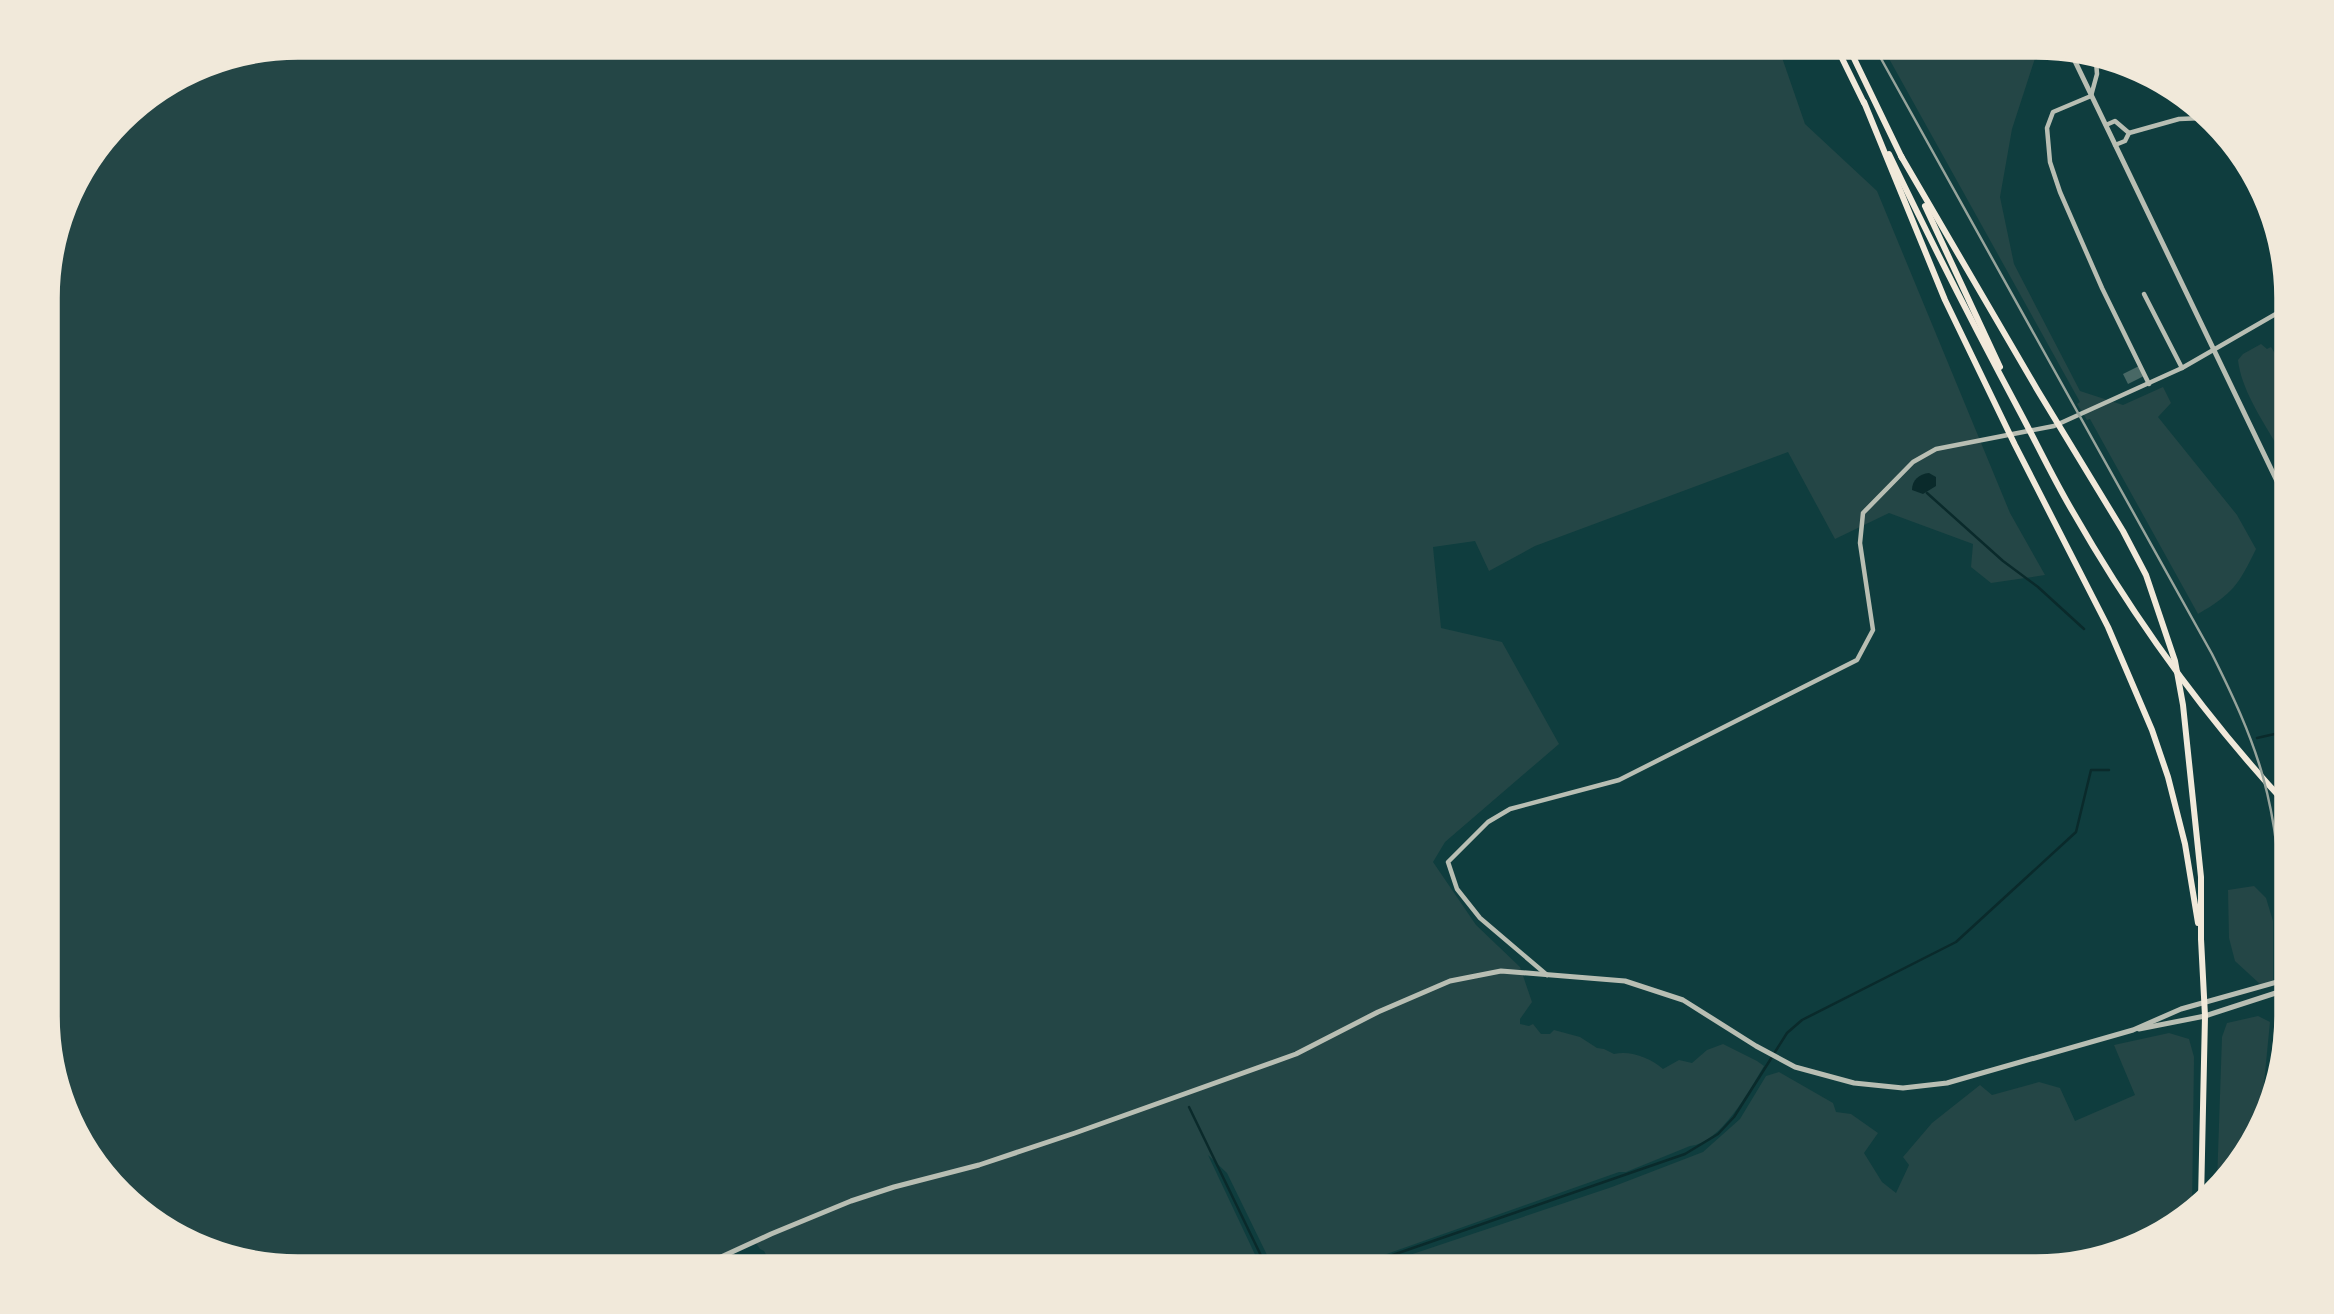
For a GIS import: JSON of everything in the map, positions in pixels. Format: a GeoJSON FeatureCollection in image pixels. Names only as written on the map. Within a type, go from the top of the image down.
{"type":"FeatureCollection","features":[{"type":"Feature","properties":{"kind":"main road"},"geometry":{"type":"LineString","coordinates":[[1842,58],[1955,291],[2073,512],[2151,636],[2203,707],[2276,792]]}},
{"type":"Feature","properties":{"kind":"main road"},"geometry":{"type":"LineString","coordinates":[[1854,58],[1964,286],[2024,420]]}},
{"type":"Feature","properties":{"kind":"main road"},"geometry":{"type":"LineString","coordinates":[[1864,102],[1945,299],[2117,647],[2152,730],[2182,831],[2201,939]]}},
{"type":"Feature","properties":{"kind":"main road"},"geometry":{"type":"LineString","coordinates":[[1901,156],[2109,506],[2146,575],[2175,661],[2183,705],[2202,877],[2201,939],[2205,1016],[2201,1191]]}},
{"type":"Feature","properties":{"kind":"street"},"geometry":{"type":"LineString","coordinates":[[2075,61],[2276,479]]}},
{"type":"Feature","properties":{"kind":"street"},"geometry":{"type":"LineString","coordinates":[[2091,96],[2097,74],[2096,65]]}},
{"type":"Feature","properties":{"kind":"street"},"geometry":{"type":"LineString","coordinates":[[2091,96],[2053,112],[2047,128],[2050,162],[2060,192],[2102,288],[2149,384]]}},
{"type":"Feature","properties":{"kind":"street"},"geometry":{"type":"LineString","coordinates":[[2115,145],[2124,141],[2129,133],[2179,119],[2195,118]]}},
{"type":"Feature","properties":{"kind":"street"},"geometry":{"type":"LineString","coordinates":[[2106,125],[2115,121],[2129,133]]}},
{"type":"Feature","properties":{"kind":"street"},"geometry":{"type":"LineString","coordinates":[[2144,293],[2182,368]]}},
{"type":"Feature","properties":{"kind":"street"},"geometry":{"type":"LineString","coordinates":[[1547,975],[1480,918],[1457,889],[1448,862],[1488,822],[1510,809],[1619,780],[1857,660],[1873,630],[1860,543],[1863,513],[1913,462],[1936,449],[2054,426],[2182,368],[2276,314]]}},
{"type":"Feature","properties":{"kind":"street"},"geometry":{"type":"LineString","coordinates":[[723,1256],[850,1201],[979,1165],[1296,1054],[1378,1012],[1450,981],[1501,971],[1625,981],[1683,1000],[1795,1067],[1854,1083],[1903,1088],[1947,1083],[2133,1030],[2205,1016],[2276,993]]}},
{"type":"Feature","properties":{"kind":"street"},"geometry":{"type":"LineString","coordinates":[[2133,1030],[2180,1009],[2276,982]]}},
{"type":"Feature","properties":{"kind":"shaded area"},"geometry":{"type":"Polygon","coordinates":[[[297,58],[1782,58],[1805,124],[1877,191],[2010,513],[2045,575],[1991,583],[1971,567],[1973,544],[1889,513],[1835,539],[1788,452],[1535,546],[1489,571],[1475,541],[1433,547],[1441,628],[1502,642],[1559,744],[1445,842],[1433,862],[1476,925],[1520,967],[1532,1002],[1520,1019],[1520,1024],[1533,1024],[1541,1034],[1550,1034],[1554,1030],[1580,1037],[1597,1048],[1614,1054],[1640,1056],[1663,1069],[1679,1060],[1692,1063],[1707,1050],[1723,1044],[1764,1066],[1723,1126],[1701,1143],[1626,1172],[1619,1172],[1381,1256],[1268,1256],[1227,1173],[1208,1155],[1256,1256],[767,1256],[754,1240],[718,1256],[266,1254],[235,1248],[178,1224],[152,1207],[128,1186],[98,1150],[76,1108],[66,1079],[58,1017],[58,297],[62,251],[70,220],[82,191],[107,152],[139,117],[191,82],[235,66],[297,58]]]}},
{"type":"Feature","properties":{"kind":"shaded area"},"geometry":{"type":"Polygon","coordinates":[[[1889,58],[2035,58],[2012,129],[2000,197],[2014,264],[2080,391],[2123,405],[2163,387],[2171,403],[2158,417],[2237,515],[2256,549],[2234,587],[2198,614],[2090,419],[2087,420],[2077,404],[2080,402],[1889,58]]]}},
{"type":"Feature","properties":{"kind":"shaded area"},"geometry":{"type":"Polygon","coordinates":[[[2261,344],[2267,349],[2271,347],[2276,355],[2276,443],[2247,392],[2238,360],[2261,344]]]}},
{"type":"Feature","properties":{"kind":"shaded area"},"geometry":{"type":"Polygon","coordinates":[[[1929,473],[1936,477],[1936,486],[1923,494],[1912,490],[1917,478],[1929,473]]]}},
{"type":"Feature","properties":{"kind":"shaded area"},"geometry":{"type":"Polygon","coordinates":[[[2254,886],[2266,898],[2273,921],[2273,982],[2260,984],[2235,961],[2229,938],[2228,890],[2254,886]]]}},
{"type":"Feature","properties":{"kind":"shaded area"},"geometry":{"type":"Polygon","coordinates":[[[2258,1016],[2270,1022],[2263,1094],[2258,1108],[2236,1150],[2217,1175],[2222,1037],[2227,1023],[2258,1016]]]}},
{"type":"Feature","properties":{"kind":"shaded area"},"geometry":{"type":"Polygon","coordinates":[[[2169,1033],[2189,1039],[2194,1057],[2192,1199],[2143,1232],[2114,1244],[2052,1256],[1407,1256],[1612,1187],[1703,1152],[1740,1119],[1766,1076],[1779,1072],[1833,1103],[1836,1112],[1851,1114],[1878,1133],[1864,1153],[1882,1182],[1896,1193],[1909,1165],[1903,1157],[1932,1123],[1980,1085],[1992,1095],[2039,1082],[2060,1088],[2075,1121],[2135,1095],[2114,1045],[2169,1033]]]}},
{"type":"Feature","properties":{"kind":"building"},"geometry":{"type":"Polygon","coordinates":[[[2139,366],[2144,376],[2128,384],[2123,374],[2139,366]]]}},
{"type":"Feature","properties":{"kind":"waterway"},"geometry":{"type":"LineString","coordinates":[[1927,493],[2084,629]]}},
{"type":"Feature","properties":{"kind":"waterway"},"geometry":{"type":"LineString","coordinates":[[2257,738],[2276,734]]}},
{"type":"Feature","properties":{"kind":"waterway"},"geometry":{"type":"LineString","coordinates":[[1775,1052],[1787,1033],[1802,1020],[1956,942],[2076,832],[2091,770],[2109,770]]}},
{"type":"Feature","properties":{"kind":"waterway"},"geometry":{"type":"LineString","coordinates":[[1390,1256],[1685,1154],[1718,1134],[1734,1117],[1772,1057]]}},
{"type":"Feature","properties":{"kind":"waterway"},"geometry":{"type":"LineString","coordinates":[[1189,1107],[1261,1256]]}},
{"type":"Feature","properties":{"kind":"railway"},"geometry":{"type":"LineString","coordinates":[[1881,58],[2212,654],[2253,745],[2263,777],[2276,843]]}},
{"type":"Feature","properties":{"kind":"railway"},"geometry":{"type":"LineString","coordinates":[[2273,1052],[2276,1024]]}}]}
